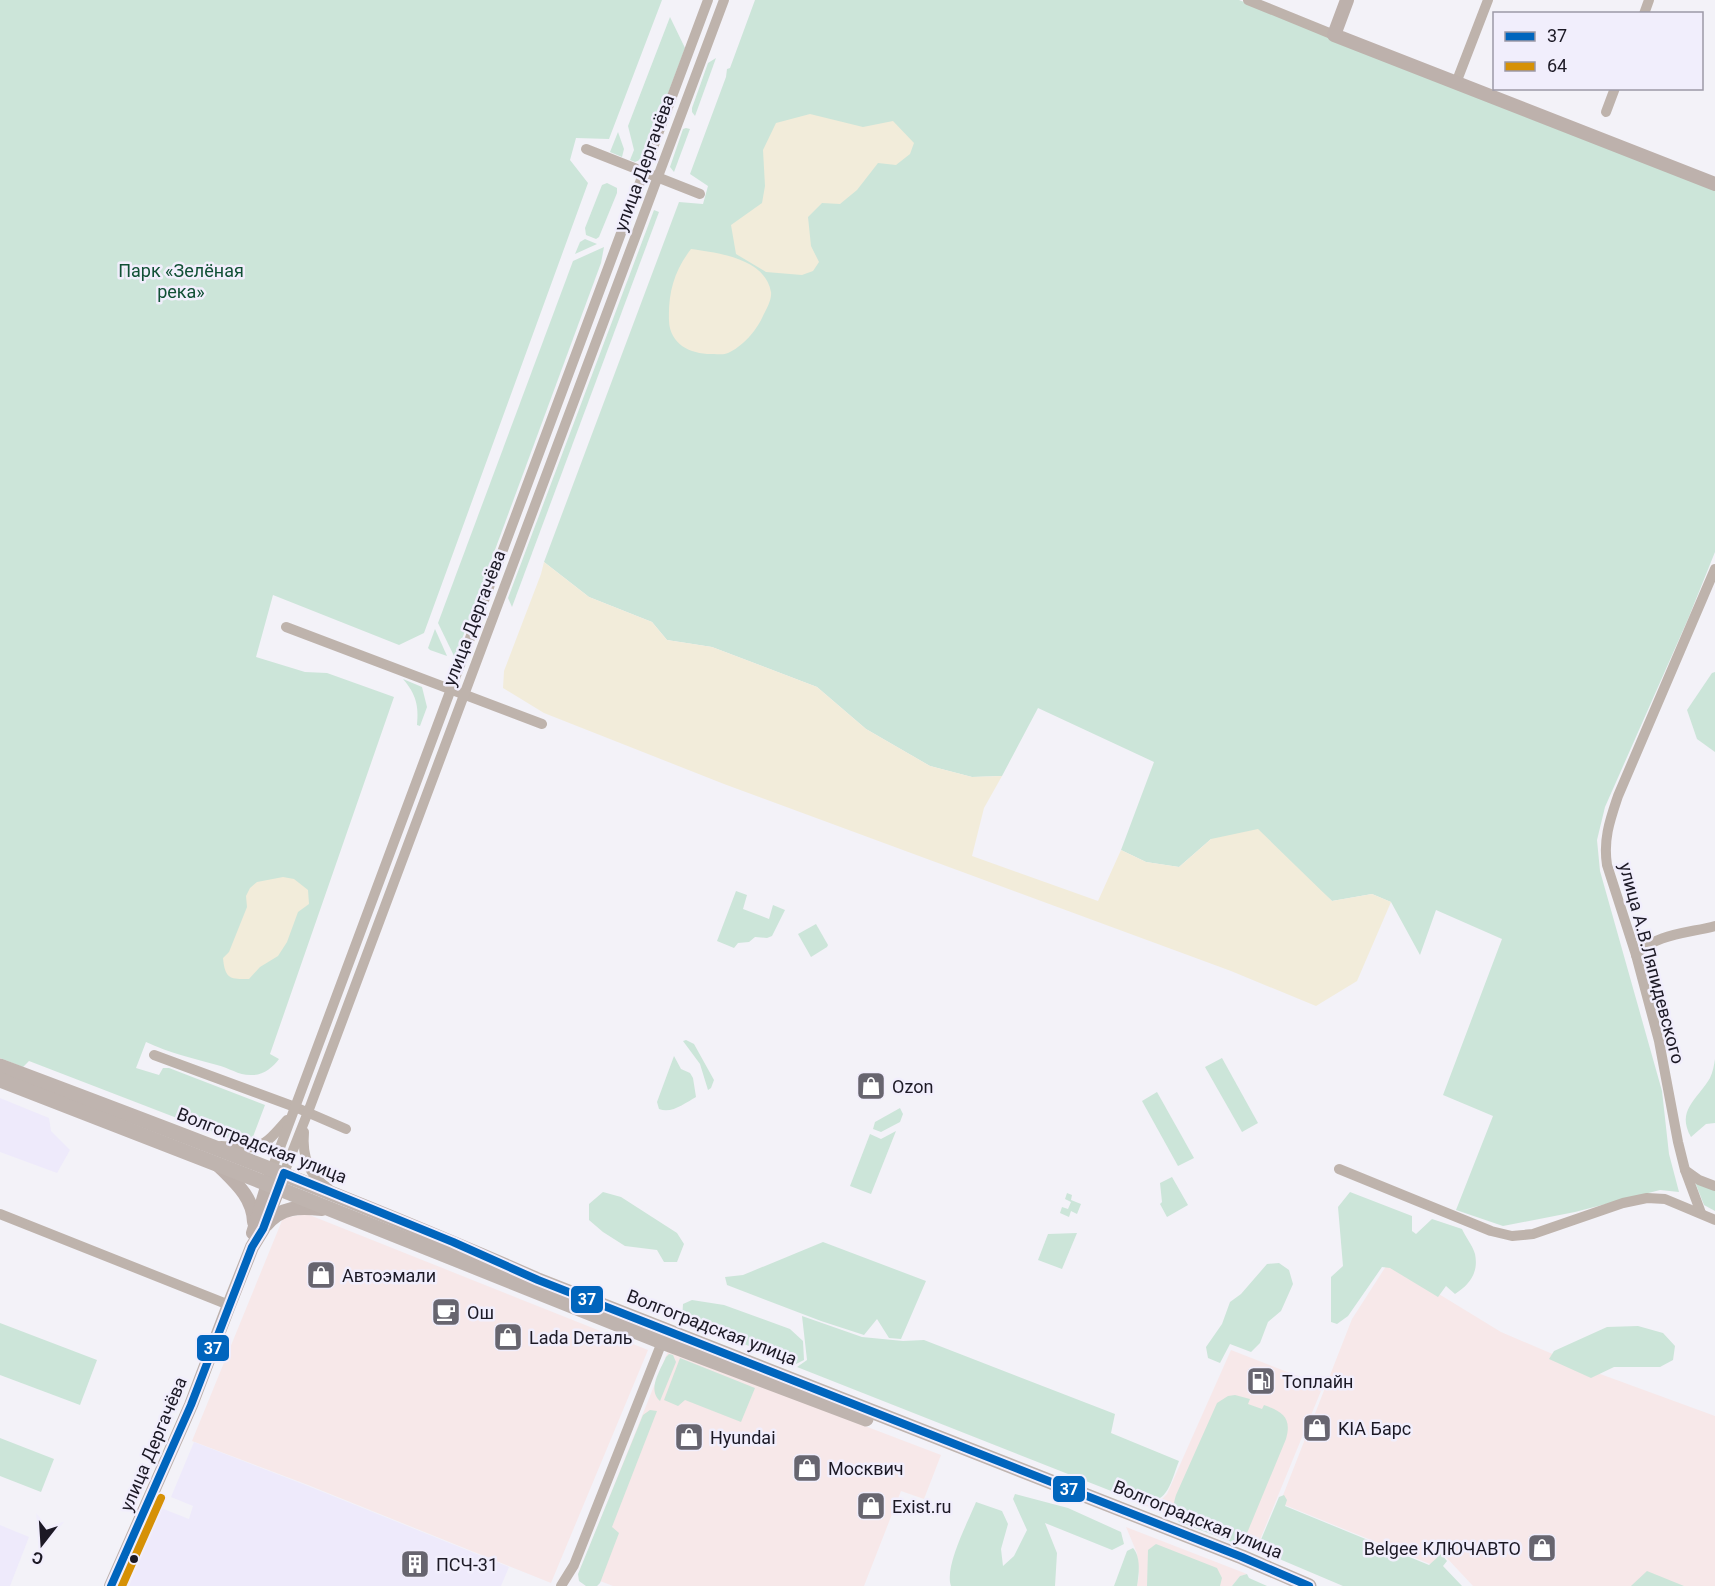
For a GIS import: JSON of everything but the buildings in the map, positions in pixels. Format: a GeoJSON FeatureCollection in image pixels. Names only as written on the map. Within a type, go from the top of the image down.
{"type":"FeatureCollection","features":[{"type":"Feature","properties":{"kind":"main road","name":"Волгоградская улица"},"geometry":{"type":"LineString","coordinates":[[0,1066],[278,1171],[336,1203],[662,1342],[818,1395],[1242,1557],[1310,1586]]}},
{"type":"Feature","properties":{"kind":"main road","name":"Волгоградская улица"},"geometry":{"type":"LineString","coordinates":[[0,1080],[273,1186],[336,1203],[453,1242],[961,1456],[1284,1586]]}},
{"type":"Feature","properties":{"kind":"street","name":"улица Дергачёва"},"geometry":{"type":"LineString","coordinates":[[278,1171],[307,1116],[465,694],[651,175],[708,0]]}},
{"type":"Feature","properties":{"kind":"street","name":"улица Дергачёва"},"geometry":{"type":"LineString","coordinates":[[111,1586],[190,1405],[252,1247],[278,1171],[293,1111],[451,688],[651,175],[724,0]]}},
{"type":"Feature","properties":{"kind":"street"},"geometry":{"type":"LineString","coordinates":[[1248,0],[1715,184]]}},
{"type":"Feature","properties":{"kind":"street"},"geometry":{"type":"LineString","coordinates":[[1334,35],[1347,0]]}},
{"type":"Feature","properties":{"kind":"street"},"geometry":{"type":"LineString","coordinates":[[1456,83],[1488,0]]}},
{"type":"Feature","properties":{"kind":"street"},"geometry":{"type":"LineString","coordinates":[[1606,112],[1614,90]]}},
{"type":"Feature","properties":{"kind":"street"},"geometry":{"type":"LineString","coordinates":[[586,149],[700,194]]}},
{"type":"Feature","properties":{"kind":"street","name":"улица А.В.Ляпидевского"},"geometry":{"type":"LineString","coordinates":[[1701,1213],[1677,1142],[1659,1041],[1636,955],[1607,865],[1606,837],[1618,796],[1715,569]]}},
{"type":"Feature","properties":{"kind":"street"},"geometry":{"type":"LineString","coordinates":[[286,627],[542,724]]}},
{"type":"Feature","properties":{"kind":"street"},"geometry":{"type":"LineString","coordinates":[[1636,955],[1645,946],[1657,940],[1715,926]]}},
{"type":"Feature","properties":{"kind":"street"},"geometry":{"type":"LineString","coordinates":[[154,1055],[293,1111],[346,1129]]}},
{"type":"Feature","properties":{"kind":"street"},"geometry":{"type":"LineString","coordinates":[[211,1146],[260,1147],[274,1136],[293,1111]]}},
{"type":"Feature","properties":{"kind":"street"},"geometry":{"type":"LineString","coordinates":[[307,1116],[303,1149],[307,1162],[336,1203]]}},
{"type":"Feature","properties":{"kind":"street"},"geometry":{"type":"LineString","coordinates":[[218,1166],[247,1197],[259,1228],[275,1215],[288,1209],[336,1203]]}},
{"type":"Feature","properties":{"kind":"street"},"geometry":{"type":"LineString","coordinates":[[1340,1169],[1491,1231],[1512,1236],[1533,1234],[1623,1203],[1647,1198],[1665,1200],[1715,1220]]}},
{"type":"Feature","properties":{"kind":"street"},"geometry":{"type":"LineString","coordinates":[[1685,1170],[1699,1180],[1715,1186]]}},
{"type":"Feature","properties":{"kind":"street"},"geometry":{"type":"LineString","coordinates":[[0,1214],[228,1305]]}},
{"type":"Feature","properties":{"kind":"street"},"geometry":{"type":"LineString","coordinates":[[561,1586],[574,1565],[662,1342]]}},
{"type":"Feature","properties":{"kind":"shaded area"},"geometry":{"type":"Polygon","coordinates":[[[0,1098],[49,1118],[51,1131],[70,1150],[57,1173],[0,1152],[0,1098]]]}},
{"type":"Feature","properties":{"kind":"shaded area"},"geometry":{"type":"Polygon","coordinates":[[[307,1214],[648,1350],[551,1583],[192,1441],[283,1218],[307,1214]]]}},
{"type":"Feature","properties":{"kind":"shaded area"},"geometry":{"type":"Polygon","coordinates":[[[1388,1263],[1501,1332],[1592,1371],[1715,1416],[1715,1586],[1473,1586],[1445,1556],[1430,1564],[1280,1503],[1352,1319],[1388,1263]]]}},
{"type":"Feature","properties":{"kind":"shaded area"},"geometry":{"type":"Polygon","coordinates":[[[1231,1350],[1323,1386],[1259,1542],[1263,1554],[1137,1502],[1148,1505],[1160,1501],[1167,1494],[1231,1350]]]}},
{"type":"Feature","properties":{"kind":"shaded area"},"geometry":{"type":"Polygon","coordinates":[[[668,1351],[941,1455],[924,1499],[901,1491],[864,1586],[613,1586],[579,1573],[668,1351]]]}},
{"type":"Feature","properties":{"kind":"shaded area"},"geometry":{"type":"Polygon","coordinates":[[[194,1442],[509,1567],[501,1586],[129,1586],[161,1508],[189,1519],[193,1506],[171,1497],[194,1442]]]}},
{"type":"Feature","properties":{"kind":"shaded area"},"geometry":{"type":"Polygon","coordinates":[[[0,1525],[29,1537],[10,1586],[0,1586],[0,1525]]]}},
{"type":"Feature","properties":{"kind":"shaded area"},"geometry":{"type":"Polygon","coordinates":[[[1126,1527],[1247,1574],[1240,1576],[1232,1586],[1137,1586],[1139,1576],[1137,1553],[1126,1527]]]}},
{"type":"Feature","properties":{"kind":"green space","name":"Парк «Зелёная река»"},"geometry":{"type":"Polygon","coordinates":[[[0,0],[662,0],[609,139],[576,138],[570,160],[588,183],[424,633],[399,645],[273,595],[256,657],[305,672],[327,673],[394,697],[270,1054],[279,1059],[264,1072],[248,1075],[146,1042],[136,1068],[159,1075],[163,1068],[169,1068],[265,1105],[251,1142],[234,1140],[29,1061],[23,1067],[0,1058],[0,0]]]}},
{"type":"Feature","properties":{"kind":"green space"},"geometry":{"type":"Polygon","coordinates":[[[755,0],[1239,0],[1715,190],[1715,552],[1605,807],[1597,840],[1600,871],[1662,1091],[1669,1154],[1679,1192],[1660,1190],[1575,1212],[1503,1226],[1456,1210],[1493,1116],[1443,1095],[1502,939],[1436,910],[1420,955],[1391,902],[1372,894],[1332,901],[1308,879],[1211,839],[1179,867],[1146,862],[1121,850],[1154,762],[1038,708],[1002,776],[972,777],[930,766],[866,729],[817,687],[712,647],[667,640],[652,622],[589,597],[544,562],[679,202],[703,204],[708,186],[690,174],[727,69],[730,68],[755,0]]]}},
{"type":"Feature","properties":{"kind":"green space"},"geometry":{"type":"Polygon","coordinates":[[[670,17],[685,48],[645,155],[635,162],[630,160],[634,150],[628,126],[670,17]]]}},
{"type":"Feature","properties":{"kind":"green space"},"geometry":{"type":"Polygon","coordinates":[[[716,58],[695,116],[692,108],[708,63],[716,58]]]}},
{"type":"Feature","properties":{"kind":"green space"},"geometry":{"type":"Polygon","coordinates":[[[683,129],[690,129],[674,172],[670,167],[683,129]]]}},
{"type":"Feature","properties":{"kind":"green space"},"geometry":{"type":"Polygon","coordinates":[[[618,132],[624,149],[622,157],[610,152],[618,132]]]}},
{"type":"Feature","properties":{"kind":"green space"},"geometry":{"type":"Polygon","coordinates":[[[607,183],[617,188],[617,193],[599,237],[596,239],[586,235],[585,228],[602,185],[607,183]]]}},
{"type":"Feature","properties":{"kind":"green space"},"geometry":{"type":"Polygon","coordinates":[[[654,210],[659,212],[512,607],[508,598],[654,210]]]}},
{"type":"Feature","properties":{"kind":"green space"},"geometry":{"type":"Polygon","coordinates":[[[585,239],[597,244],[575,254],[580,242],[585,239]]]}},
{"type":"Feature","properties":{"kind":"green space"},"geometry":{"type":"Polygon","coordinates":[[[604,247],[601,263],[455,658],[438,623],[573,261],[604,247]]]}},
{"type":"Feature","properties":{"kind":"green space"},"geometry":{"type":"Polygon","coordinates":[[[435,629],[447,656],[428,648],[435,629]]]}},
{"type":"Feature","properties":{"kind":"green space"},"geometry":{"type":"Polygon","coordinates":[[[1715,672],[1715,752],[1697,739],[1687,710],[1712,673],[1715,672]]]}},
{"type":"Feature","properties":{"kind":"green space"},"geometry":{"type":"Polygon","coordinates":[[[403,679],[422,687],[427,707],[420,726],[417,725],[416,700],[403,679]]]}},
{"type":"Feature","properties":{"kind":"green space"},"geometry":{"type":"Polygon","coordinates":[[[736,891],[747,895],[743,909],[769,919],[773,905],[785,910],[772,936],[755,937],[749,942],[738,943],[734,948],[717,941],[736,891]]]}},
{"type":"Feature","properties":{"kind":"green space"},"geometry":{"type":"Polygon","coordinates":[[[816,924],[828,945],[811,957],[798,934],[816,924]]]}},
{"type":"Feature","properties":{"kind":"green space"},"geometry":{"type":"Polygon","coordinates":[[[683,1041],[694,1044],[714,1080],[708,1090],[700,1064],[683,1041]]]}},
{"type":"Feature","properties":{"kind":"green space"},"geometry":{"type":"Polygon","coordinates":[[[674,1056],[681,1069],[690,1073],[693,1078],[696,1097],[669,1110],[659,1109],[657,1102],[674,1056]]]}},
{"type":"Feature","properties":{"kind":"green space"},"geometry":{"type":"Polygon","coordinates":[[[1222,1058],[1258,1123],[1242,1132],[1205,1067],[1222,1058]]]}},
{"type":"Feature","properties":{"kind":"green space"},"geometry":{"type":"Polygon","coordinates":[[[1715,1059],[1715,1123],[1706,1124],[1691,1137],[1687,1128],[1687,1112],[1710,1078],[1715,1059]]]}},
{"type":"Feature","properties":{"kind":"green space"},"geometry":{"type":"Polygon","coordinates":[[[1157,1092],[1194,1158],[1178,1166],[1142,1101],[1157,1092]]]}},
{"type":"Feature","properties":{"kind":"green space"},"geometry":{"type":"Polygon","coordinates":[[[900,1108],[903,1114],[900,1122],[881,1132],[873,1129],[875,1122],[900,1108]]]}},
{"type":"Feature","properties":{"kind":"green space"},"geometry":{"type":"Polygon","coordinates":[[[896,1131],[871,1194],[850,1186],[870,1134],[881,1139],[896,1131]]]}},
{"type":"Feature","properties":{"kind":"green space"},"geometry":{"type":"Polygon","coordinates":[[[1172,1177],[1188,1205],[1167,1217],[1160,1204],[1162,1202],[1160,1183],[1172,1177]]]}},
{"type":"Feature","properties":{"kind":"green space"},"geometry":{"type":"Polygon","coordinates":[[[1695,1182],[1715,1191],[1715,1211],[1704,1205],[1695,1182]]]}},
{"type":"Feature","properties":{"kind":"green space"},"geometry":{"type":"Polygon","coordinates":[[[603,1192],[621,1197],[677,1233],[684,1244],[677,1262],[664,1262],[657,1250],[625,1246],[589,1220],[589,1204],[603,1192]]]}},
{"type":"Feature","properties":{"kind":"green space"},"geometry":{"type":"Polygon","coordinates":[[[1350,1192],[1412,1216],[1412,1231],[1416,1234],[1432,1219],[1462,1229],[1474,1251],[1476,1267],[1472,1278],[1455,1294],[1446,1286],[1438,1297],[1390,1268],[1382,1267],[1348,1316],[1337,1324],[1331,1322],[1331,1277],[1343,1266],[1338,1207],[1350,1192]]]}},
{"type":"Feature","properties":{"kind":"green space"},"geometry":{"type":"Polygon","coordinates":[[[1067,1193],[1072,1195],[1071,1200],[1081,1204],[1077,1214],[1071,1211],[1069,1217],[1060,1213],[1062,1207],[1068,1209],[1071,1202],[1065,1199],[1067,1193]]]}},
{"type":"Feature","properties":{"kind":"green space"},"geometry":{"type":"Polygon","coordinates":[[[1077,1233],[1062,1269],[1038,1260],[1048,1234],[1077,1233]]]}},
{"type":"Feature","properties":{"kind":"green space"},"geometry":{"type":"Polygon","coordinates":[[[823,1242],[926,1281],[901,1339],[889,1338],[877,1319],[864,1335],[727,1285],[725,1277],[743,1275],[823,1242]]]}},
{"type":"Feature","properties":{"kind":"green space"},"geometry":{"type":"Polygon","coordinates":[[[1279,1263],[1289,1270],[1293,1284],[1281,1311],[1268,1322],[1260,1343],[1251,1352],[1230,1344],[1220,1363],[1208,1358],[1206,1347],[1222,1324],[1230,1302],[1241,1294],[1267,1264],[1279,1263]]]}},
{"type":"Feature","properties":{"kind":"green space"},"geometry":{"type":"Polygon","coordinates":[[[692,1300],[724,1305],[790,1329],[803,1341],[804,1360],[796,1364],[682,1320],[683,1304],[692,1300]]]}},
{"type":"Feature","properties":{"kind":"green space"},"geometry":{"type":"Polygon","coordinates":[[[802,1316],[862,1337],[903,1341],[924,1340],[1115,1414],[1111,1433],[1179,1461],[1169,1487],[1160,1498],[1154,1501],[1134,1500],[797,1367],[807,1360],[802,1316]]]}},
{"type":"Feature","properties":{"kind":"green space"},"geometry":{"type":"Polygon","coordinates":[[[0,1323],[97,1360],[80,1405],[0,1375],[0,1323]]]}},
{"type":"Feature","properties":{"kind":"green space"},"geometry":{"type":"Polygon","coordinates":[[[1638,1326],[1663,1333],[1675,1346],[1673,1360],[1660,1367],[1614,1367],[1591,1378],[1549,1359],[1554,1351],[1607,1327],[1638,1326]]]}},
{"type":"Feature","properties":{"kind":"green space"},"geometry":{"type":"Polygon","coordinates":[[[669,1354],[673,1355],[676,1362],[660,1401],[656,1396],[655,1385],[669,1354]]]}},
{"type":"Feature","properties":{"kind":"green space"},"geometry":{"type":"Polygon","coordinates":[[[680,1358],[755,1388],[741,1422],[685,1400],[678,1406],[664,1400],[680,1358]]]}},
{"type":"Feature","properties":{"kind":"green space"},"geometry":{"type":"Polygon","coordinates":[[[1235,1395],[1250,1399],[1248,1404],[1262,1409],[1264,1405],[1276,1410],[1287,1421],[1288,1426],[1286,1439],[1245,1538],[1237,1544],[1179,1522],[1173,1509],[1176,1495],[1217,1403],[1228,1396],[1235,1395]]]}},
{"type":"Feature","properties":{"kind":"green space"},"geometry":{"type":"Polygon","coordinates":[[[650,1410],[657,1411],[612,1527],[619,1533],[600,1583],[597,1586],[586,1586],[579,1581],[578,1574],[643,1415],[650,1410]]]}},
{"type":"Feature","properties":{"kind":"green space"},"geometry":{"type":"Polygon","coordinates":[[[0,1438],[54,1459],[41,1492],[0,1476],[0,1438]]]}},
{"type":"Feature","properties":{"kind":"green space"},"geometry":{"type":"Polygon","coordinates":[[[1015,1494],[1068,1508],[1121,1532],[1124,1544],[1112,1550],[1045,1523],[1057,1553],[1055,1586],[951,1586],[954,1556],[976,1502],[1002,1511],[1008,1524],[1001,1549],[1003,1566],[1014,1556],[1027,1530],[1013,1499],[1015,1494]]]}},
{"type":"Feature","properties":{"kind":"green space"},"geometry":{"type":"Polygon","coordinates":[[[1284,1495],[1287,1500],[1285,1506],[1429,1565],[1441,1554],[1447,1561],[1443,1566],[1462,1586],[1343,1586],[1277,1558],[1264,1551],[1260,1542],[1279,1497],[1284,1495]]]}},
{"type":"Feature","properties":{"kind":"green space"},"geometry":{"type":"Polygon","coordinates":[[[1156,1544],[1217,1568],[1222,1578],[1220,1586],[1147,1586],[1148,1550],[1156,1544]]]}},
{"type":"Feature","properties":{"kind":"green space"},"geometry":{"type":"Polygon","coordinates":[[[1133,1548],[1138,1561],[1137,1586],[1114,1586],[1127,1551],[1133,1548]]]}},
{"type":"Feature","properties":{"kind":"green space"},"geometry":{"type":"Polygon","coordinates":[[[1647,1571],[1684,1586],[1631,1586],[1647,1571]]]}},
{"type":"Feature","properties":{"kind":"green space"},"geometry":{"type":"Polygon","coordinates":[[[1247,1574],[1249,1578],[1267,1586],[1232,1586],[1240,1576],[1247,1574]]]}},
{"type":"Feature","properties":{"kind":"sand"},"geometry":{"type":"Polygon","coordinates":[[[810,114],[863,127],[893,121],[914,143],[910,154],[896,165],[878,163],[857,190],[840,204],[822,203],[808,217],[811,246],[819,262],[813,271],[802,275],[766,272],[736,254],[731,225],[762,203],[765,186],[763,150],[776,123],[810,114]]]}},
{"type":"Feature","properties":{"kind":"sand"},"geometry":{"type":"Polygon","coordinates":[[[691,249],[739,259],[760,272],[771,292],[771,298],[756,328],[743,343],[726,354],[706,354],[690,350],[678,342],[670,329],[669,311],[673,283],[691,249]]]}},
{"type":"Feature","properties":{"kind":"sand"},"geometry":{"type":"Polygon","coordinates":[[[544,562],[589,597],[652,622],[667,640],[712,647],[817,687],[866,729],[930,766],[972,777],[1002,776],[984,808],[972,856],[1098,901],[1121,850],[1146,862],[1179,867],[1211,839],[1258,829],[1332,901],[1372,894],[1391,902],[1357,981],[1316,1006],[1231,971],[724,784],[544,713],[503,688],[504,671],[544,562]]]}},
{"type":"Feature","properties":{"kind":"sand"},"geometry":{"type":"Polygon","coordinates":[[[283,877],[294,879],[308,890],[309,904],[298,912],[287,942],[278,956],[260,967],[249,979],[230,977],[225,971],[223,958],[229,952],[247,907],[246,896],[250,888],[257,882],[283,877]]]}},
{"type":"Feature","properties":{"kind":"transit line","name":"37"},"geometry":{"type":"LineString","coordinates":[[111,1586],[191,1405],[252,1247],[263,1229],[284,1173],[453,1242],[538,1280],[1242,1557],[1309,1586]]}},
{"type":"Feature","properties":{"kind":"transit line","name":"64"},"geometry":{"type":"LineString","coordinates":[[122,1586],[161,1498]]}},
{"type":"Feature","properties":{"kind":"place","name":"Ozon"},"geometry":{"type":"Point","coordinates":[871,1086]}},
{"type":"Feature","properties":{"kind":"place","name":"Автоэмали"},"geometry":{"type":"Point","coordinates":[321,1275]}},
{"type":"Feature","properties":{"kind":"place","name":"Ош"},"geometry":{"type":"Point","coordinates":[446,1312]}},
{"type":"Feature","properties":{"kind":"place","name":"Lada Dеталь"},"geometry":{"type":"Point","coordinates":[508,1337]}},
{"type":"Feature","properties":{"kind":"place","name":"Топлайн"},"geometry":{"type":"Point","coordinates":[1261,1381]}},
{"type":"Feature","properties":{"kind":"place","name":"KIA Барс"},"geometry":{"type":"Point","coordinates":[1317,1428]}},
{"type":"Feature","properties":{"kind":"place","name":"Hyundai"},"geometry":{"type":"Point","coordinates":[689,1437]}},
{"type":"Feature","properties":{"kind":"place","name":"Москвич"},"geometry":{"type":"Point","coordinates":[807,1468]}},
{"type":"Feature","properties":{"kind":"place","name":"Exist.ru"},"geometry":{"type":"Point","coordinates":[871,1506]}},
{"type":"Feature","properties":{"kind":"place","name":"Belgee КЛЮЧАВТО"},"geometry":{"type":"Point","coordinates":[1542,1548]}},
{"type":"Feature","properties":{"kind":"place","name":"ПСЧ-31"},"geometry":{"type":"Point","coordinates":[415,1564]}}]}
